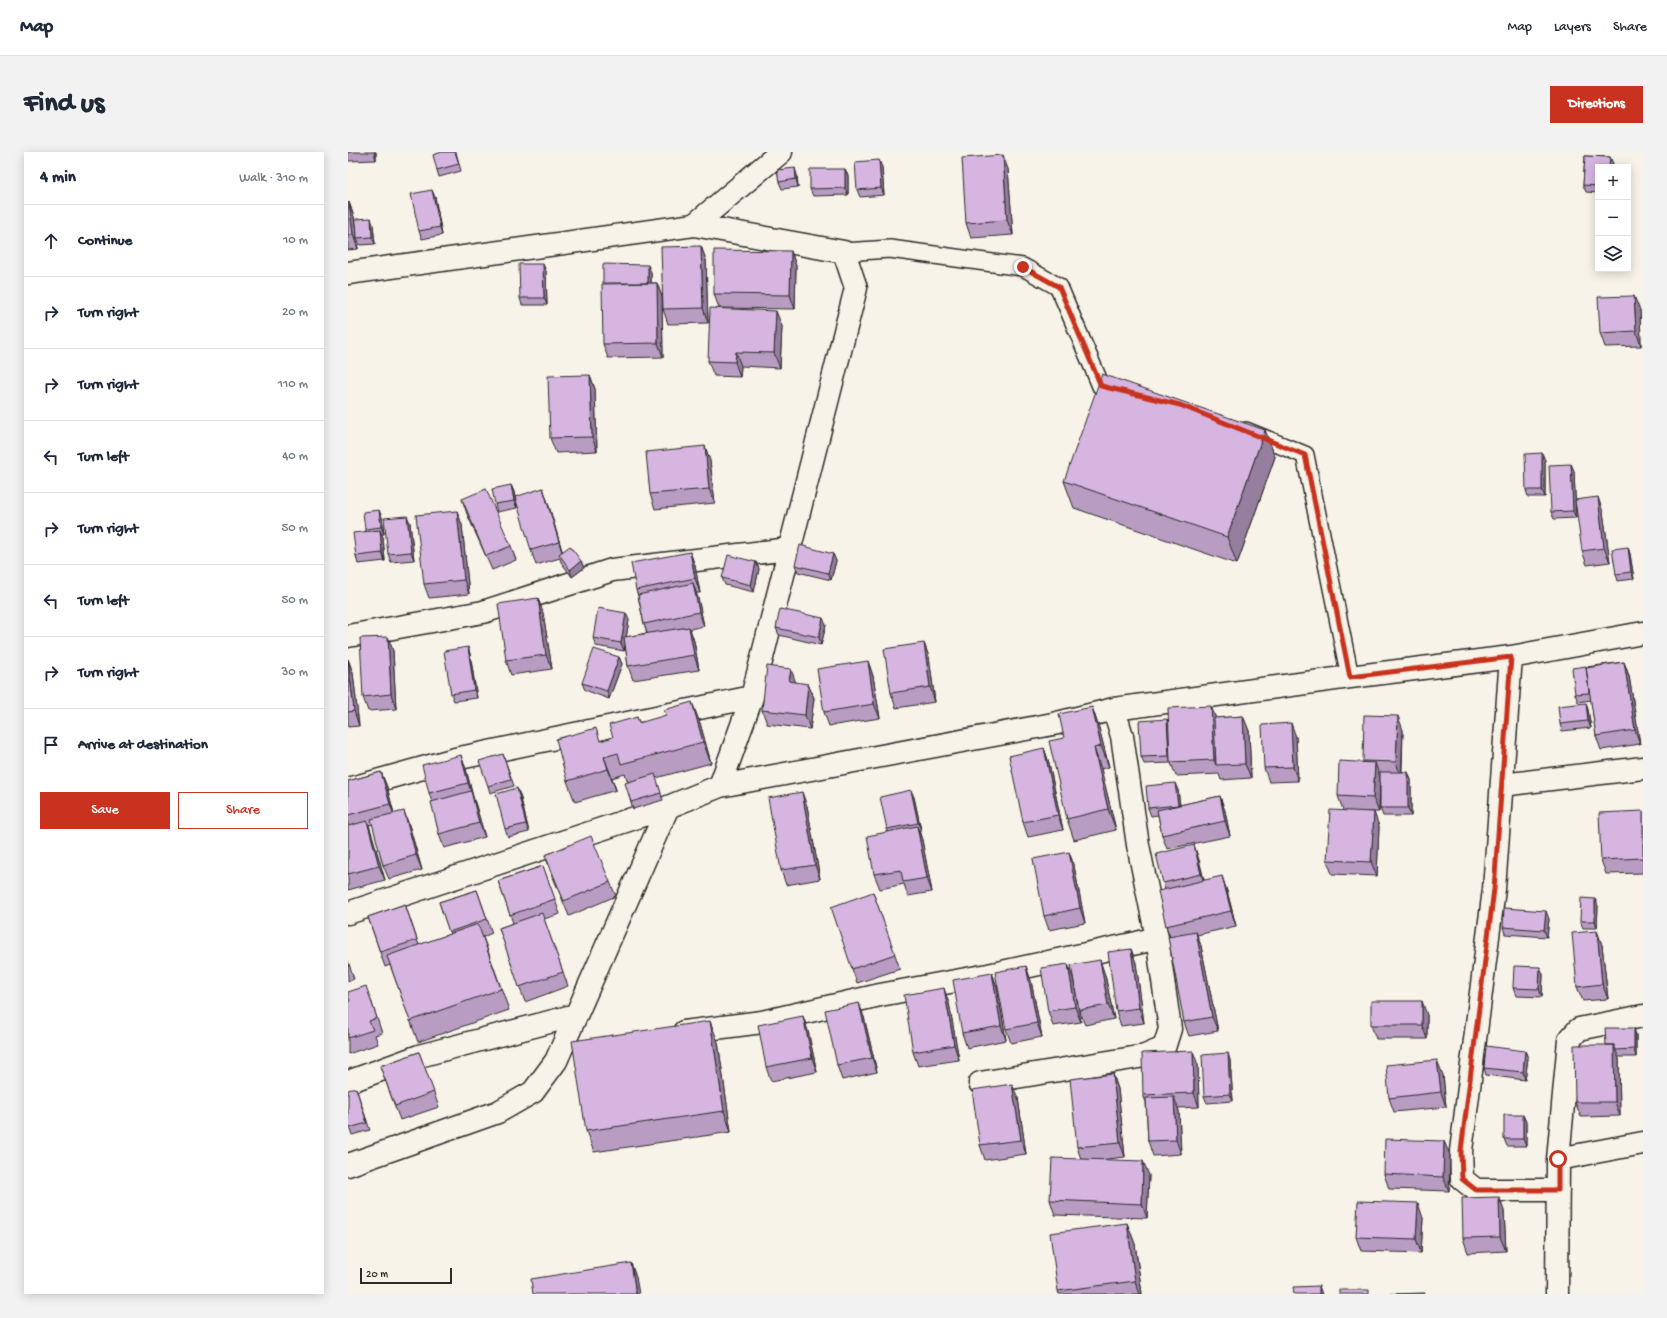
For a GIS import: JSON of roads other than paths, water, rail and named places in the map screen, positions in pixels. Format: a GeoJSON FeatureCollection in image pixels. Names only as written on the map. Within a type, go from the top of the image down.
{"type":"FeatureCollection","features":[{"type":"Feature","properties":{"kind":"street"},"geometry":{"type":"LineString","coordinates":[[694,225],[781,152]]}},
{"type":"Feature","properties":{"kind":"street"},"geometry":{"type":"LineString","coordinates":[[348,273],[694,225],[844,252],[856,288],[752,697],[720,786]]}},
{"type":"Feature","properties":{"kind":"street"},"geometry":{"type":"LineString","coordinates":[[348,636],[483,612],[612,570],[789,549]]}},
{"type":"Feature","properties":{"kind":"street"},"geometry":{"type":"LineString","coordinates":[[348,913],[668,807],[720,786],[1053,724],[1114,709],[1511,657],[1643,633]]}},
{"type":"Feature","properties":{"kind":"street"},"geometry":{"type":"LineString","coordinates":[[1511,657],[1494,889],[1461,1151],[1462,1179],[1476,1190],[1558,1190]]}},
{"type":"Feature","properties":{"kind":"street"},"geometry":{"type":"LineString","coordinates":[[348,789],[455,759],[752,697]]}},
{"type":"Feature","properties":{"kind":"street"},"geometry":{"type":"LineString","coordinates":[[980,1083],[1144,1056],[1164,1048],[1170,1029],[1157,938],[1138,845],[1122,736],[1114,709]]}},
{"type":"Feature","properties":{"kind":"street"},"geometry":{"type":"LineString","coordinates":[[1502,785],[1643,768]]}},
{"type":"Feature","properties":{"kind":"street"},"geometry":{"type":"LineString","coordinates":[[348,1165],[498,1112],[533,1092],[556,1061],[668,807]]}},
{"type":"Feature","properties":{"kind":"street"},"geometry":{"type":"LineString","coordinates":[[668,1035],[762,1022],[880,994],[988,975],[1157,938]]}},
{"type":"Feature","properties":{"kind":"street"},"geometry":{"type":"LineString","coordinates":[[348,1082],[419,1056],[576,1015]]}},
{"type":"Feature","properties":{"kind":"street"},"geometry":{"type":"LineString","coordinates":[[1557,1294],[1558,1159],[1569,1040],[1579,1029],[1643,1016]]}},
{"type":"Feature","properties":{"kind":"street"},"geometry":{"type":"LineString","coordinates":[[556,1061],[578,1055]]}},
{"type":"Feature","properties":{"kind":"street"},"geometry":{"type":"LineString","coordinates":[[1558,1159],[1643,1143]]}},
{"type":"Feature","properties":{"kind":"lane"},"geometry":{"type":"LineString","coordinates":[[844,252],[890,249],[1023,267],[1059,287],[1101,386],[1137,394]]}},
{"type":"Feature","properties":{"kind":"lane"},"geometry":{"type":"LineString","coordinates":[[1231,425],[1305,455],[1350,677]]}}]}
